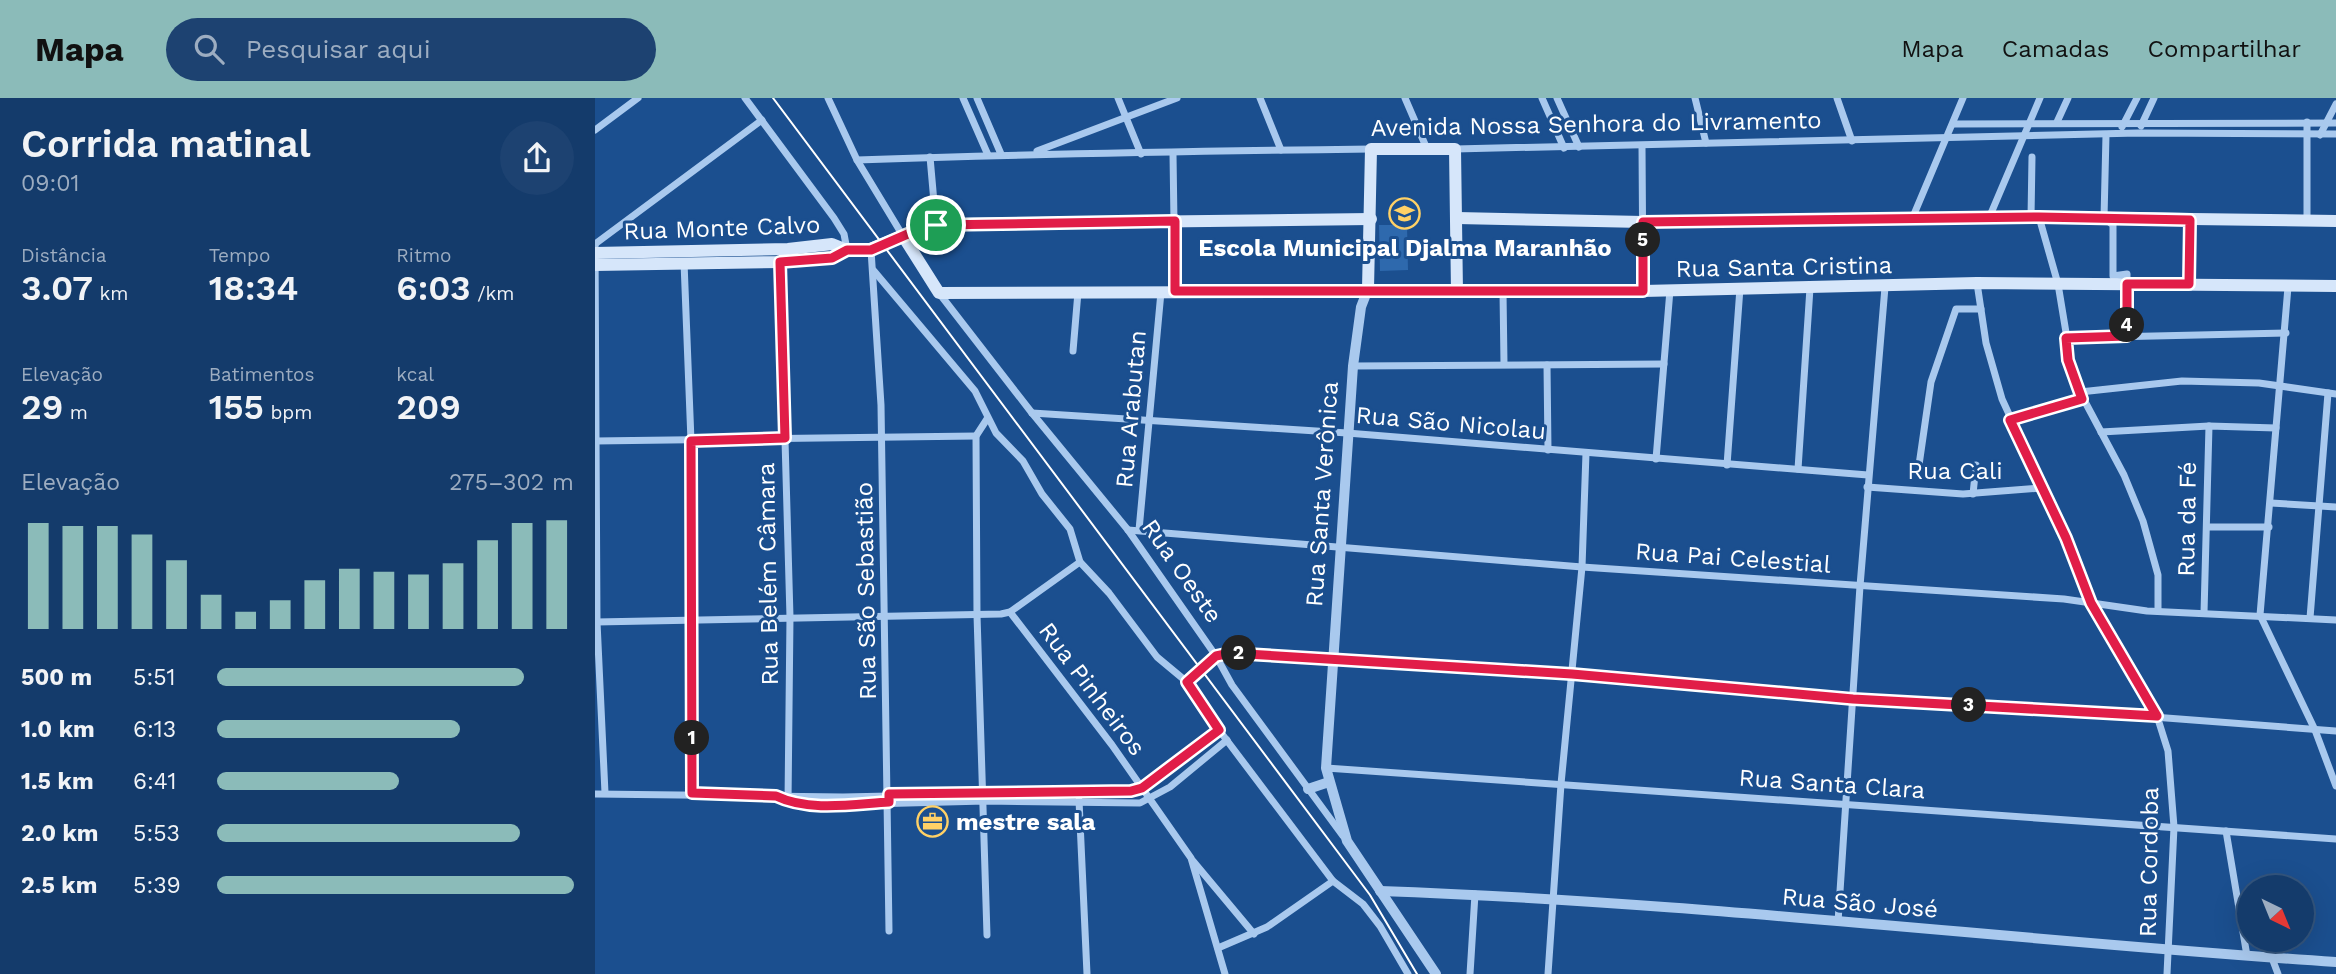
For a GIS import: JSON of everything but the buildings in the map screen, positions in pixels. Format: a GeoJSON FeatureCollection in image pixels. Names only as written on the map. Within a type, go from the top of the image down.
{"type":"FeatureCollection","features":[{"type":"Feature","properties":{"kind":"main road","name":"Avenida Nossa Senhora do Livramento"},"geometry":{"type":"LineString","coordinates":[[1371,149],[1455,149]]}},
{"type":"Feature","properties":{"kind":"main road","name":"Rua Santa Verônica"},"geometry":{"type":"LineString","coordinates":[[1368,289],[1371,149]]}},
{"type":"Feature","properties":{"kind":"main road"},"geometry":{"type":"LineString","coordinates":[[1455,149],[1457,292]]}},
{"type":"Feature","properties":{"kind":"main road"},"geometry":{"type":"LineString","coordinates":[[1457,218],[1643,222],[2035,217],[2336,221]]}},
{"type":"Feature","properties":{"kind":"main road"},"geometry":{"type":"LineString","coordinates":[[847,250],[871,250],[936,225],[1371,219]]}},
{"type":"Feature","properties":{"kind":"main road","name":"Rua Oeste"},"geometry":{"type":"LineString","coordinates":[[904,236],[939,293]]}},
{"type":"Feature","properties":{"kind":"main road","name":"Rua Monte Calvo"},"geometry":{"type":"LineString","coordinates":[[595,265],[832,244],[847,250]]}},
{"type":"Feature","properties":{"kind":"main road","name":"Rua Monte Calvo"},"geometry":{"type":"LineString","coordinates":[[595,253],[780,262],[832,258],[847,250]]}},
{"type":"Feature","properties":{"kind":"main road","name":"Rua Santa Cristina"},"geometry":{"type":"LineString","coordinates":[[939,293],[1368,289],[1457,292],[1643,291],[1977,283],[2336,286]]}},
{"type":"Feature","properties":{"kind":"street"},"geometry":{"type":"LineString","coordinates":[[595,130],[638,98]]}},
{"type":"Feature","properties":{"kind":"street"},"geometry":{"type":"LineString","coordinates":[[745,98],[834,218],[844,234],[847,250]]}},
{"type":"Feature","properties":{"kind":"street"},"geometry":{"type":"LineString","coordinates":[[828,98],[857,160],[904,236]]}},
{"type":"Feature","properties":{"kind":"street"},"geometry":{"type":"LineString","coordinates":[[963,98],[988,155]]}},
{"type":"Feature","properties":{"kind":"street"},"geometry":{"type":"LineString","coordinates":[[977,98],[1001,155]]}},
{"type":"Feature","properties":{"kind":"street"},"geometry":{"type":"LineString","coordinates":[[1118,98],[1141,154]]}},
{"type":"Feature","properties":{"kind":"street"},"geometry":{"type":"LineString","coordinates":[[1033,153],[1177,98]]}},
{"type":"Feature","properties":{"kind":"street"},"geometry":{"type":"LineString","coordinates":[[1260,98],[1281,150]]}},
{"type":"Feature","properties":{"kind":"street"},"geometry":{"type":"LineString","coordinates":[[1405,98],[1427,149]]}},
{"type":"Feature","properties":{"kind":"street"},"geometry":{"type":"LineString","coordinates":[[1542,98],[1564,148]]}},
{"type":"Feature","properties":{"kind":"street"},"geometry":{"type":"LineString","coordinates":[[1557,98],[1579,147]]}},
{"type":"Feature","properties":{"kind":"street"},"geometry":{"type":"LineString","coordinates":[[1695,98],[1706,143]]}},
{"type":"Feature","properties":{"kind":"street"},"geometry":{"type":"LineString","coordinates":[[1837,98],[1852,141]]}},
{"type":"Feature","properties":{"kind":"street"},"geometry":{"type":"LineString","coordinates":[[1912,219],[1963,98]]}},
{"type":"Feature","properties":{"kind":"street"},"geometry":{"type":"LineString","coordinates":[[1989,218],[2040,98]]}},
{"type":"Feature","properties":{"kind":"street"},"geometry":{"type":"LineString","coordinates":[[2057,122],[2068,98]]}},
{"type":"Feature","properties":{"kind":"street"},"geometry":{"type":"LineString","coordinates":[[2119,134],[2137,98]]}},
{"type":"Feature","properties":{"kind":"street"},"geometry":{"type":"LineString","coordinates":[[2138,133],[2154,98]]}},
{"type":"Feature","properties":{"kind":"street"},"geometry":{"type":"LineString","coordinates":[[2320,135],[2336,104]]}},
{"type":"Feature","properties":{"kind":"street"},"geometry":{"type":"LineString","coordinates":[[605,793],[596,622],[595,244],[762,120]]}},
{"type":"Feature","properties":{"kind":"street"},"geometry":{"type":"LineString","coordinates":[[2307,122],[2307,221]]}},
{"type":"Feature","properties":{"kind":"street"},"geometry":{"type":"LineString","coordinates":[[1953,124],[2336,123]]}},
{"type":"Feature","properties":{"kind":"street","name":"Avenida Nossa Senhora do Livramento"},"geometry":{"type":"LineString","coordinates":[[1455,149],[2138,133],[2336,134]]}},
{"type":"Feature","properties":{"kind":"street"},"geometry":{"type":"LineString","coordinates":[[2106,135],[2104,218],[2113,225],[2113,276],[2127,274],[2127,336]]}},
{"type":"Feature","properties":{"kind":"street"},"geometry":{"type":"LineString","coordinates":[[1641,146],[1643,291]]}},
{"type":"Feature","properties":{"kind":"street","name":"Avenida Nossa Senhora do Livramento"},"geometry":{"type":"LineString","coordinates":[[857,160],[1033,153],[1173,154],[1371,149]]}},
{"type":"Feature","properties":{"kind":"street","name":"Rua Arabutan"},"geometry":{"type":"LineString","coordinates":[[1139,530],[1149,421],[1175,221],[1173,154]]}},
{"type":"Feature","properties":{"kind":"street"},"geometry":{"type":"LineString","coordinates":[[930,157],[936,225]]}},
{"type":"Feature","properties":{"kind":"street"},"geometry":{"type":"LineString","coordinates":[[2032,157],[2035,217],[2058,284],[2068,360],[2081,396],[2143,521],[2158,575],[2158,611]]}},
{"type":"Feature","properties":{"kind":"street"},"geometry":{"type":"LineString","coordinates":[[2189,284],[2190,220]]}},
{"type":"Feature","properties":{"kind":"street","name":"Rua São Sebastião"},"geometry":{"type":"LineString","coordinates":[[871,250],[882,436],[889,931]]}},
{"type":"Feature","properties":{"kind":"street"},"geometry":{"type":"LineString","coordinates":[[684,258],[691,441],[692,793]]}},
{"type":"Feature","properties":{"kind":"street","name":"Rua Belém Câmara"},"geometry":{"type":"LineString","coordinates":[[780,262],[790,617],[788,799]]}},
{"type":"Feature","properties":{"kind":"street"},"geometry":{"type":"LineString","coordinates":[[874,271],[975,391],[987,419],[1023,461],[1042,494],[1066,523],[1080,562],[1109,593],[1157,657],[1187,682],[1219,730],[1333,880],[1370,914],[1408,974]]}},
{"type":"Feature","properties":{"kind":"street","name":"Rua Cordoba"},"geometry":{"type":"LineString","coordinates":[[1977,283],[1994,372],[2010,420],[2066,538],[2091,603],[2157,716],[2168,751],[2174,827],[2167,974]]}},
{"type":"Feature","properties":{"kind":"street"},"geometry":{"type":"LineString","coordinates":[[1838,922],[1867,486],[1885,286]]}},
{"type":"Feature","properties":{"kind":"street"},"geometry":{"type":"LineString","coordinates":[[2288,287],[2260,615],[2315,730],[2336,786]]}},
{"type":"Feature","properties":{"kind":"street"},"geometry":{"type":"LineString","coordinates":[[1727,465],[1740,288]]}},
{"type":"Feature","properties":{"kind":"street"},"geometry":{"type":"LineString","coordinates":[[1798,469],[1810,288]]}},
{"type":"Feature","properties":{"kind":"street","name":"Rua Santa Verônica"},"geometry":{"type":"LineString","coordinates":[[1347,841],[1326,768],[1347,433],[1360,307],[1368,289]]}},
{"type":"Feature","properties":{"kind":"street"},"geometry":{"type":"LineString","coordinates":[[1656,459],[1670,290]]}},
{"type":"Feature","properties":{"kind":"street"},"geometry":{"type":"LineString","coordinates":[[1073,351],[1078,291]]}},
{"type":"Feature","properties":{"kind":"street"},"geometry":{"type":"LineString","coordinates":[[1503,292],[1504,365]]}},
{"type":"Feature","properties":{"kind":"street","name":"Rua Oeste"},"geometry":{"type":"LineString","coordinates":[[939,293],[1032,413],[1128,530],[1216,656],[1232,685],[1347,841],[1436,974]]}},
{"type":"Feature","properties":{"kind":"street"},"geometry":{"type":"LineString","coordinates":[[1919,465],[1931,382],[1956,309],[1981,309]]}},
{"type":"Feature","properties":{"kind":"street"},"geometry":{"type":"LineString","coordinates":[[2066,338],[2286,332]]}},
{"type":"Feature","properties":{"kind":"street"},"geometry":{"type":"LineString","coordinates":[[1353,366],[1664,364]]}},
{"type":"Feature","properties":{"kind":"street"},"geometry":{"type":"LineString","coordinates":[[1547,365],[1548,450]]}},
{"type":"Feature","properties":{"kind":"street"},"geometry":{"type":"LineString","coordinates":[[2010,420],[2081,396],[2182,381],[2332,393],[2310,618]]}},
{"type":"Feature","properties":{"kind":"street","name":"Rua São Nicolau"},"geometry":{"type":"LineString","coordinates":[[1032,413],[1347,433],[1868,475]]}},
{"type":"Feature","properties":{"kind":"street"},"geometry":{"type":"LineString","coordinates":[[987,419],[976,436],[977,615],[985,801],[987,935]]}},
{"type":"Feature","properties":{"kind":"street"},"geometry":{"type":"LineString","coordinates":[[2101,432],[2209,426],[2276,428]]}},
{"type":"Feature","properties":{"kind":"street","name":"Rua da Fé"},"geometry":{"type":"LineString","coordinates":[[2204,613],[2209,426]]}},
{"type":"Feature","properties":{"kind":"street"},"geometry":{"type":"LineString","coordinates":[[596,441],[976,436]]}},
{"type":"Feature","properties":{"kind":"street"},"geometry":{"type":"LineString","coordinates":[[1548,974],[1560,784],[1582,567],[1586,453]]}},
{"type":"Feature","properties":{"kind":"street"},"geometry":{"type":"LineString","coordinates":[[1973,494],[1976,465]]}},
{"type":"Feature","properties":{"kind":"street","name":"Rua Cali"},"geometry":{"type":"LineString","coordinates":[[1867,486],[1933,494],[1973,494],[2042,488]]}},
{"type":"Feature","properties":{"kind":"street"},"geometry":{"type":"LineString","coordinates":[[2271,503],[2336,507]]}},
{"type":"Feature","properties":{"kind":"street"},"geometry":{"type":"LineString","coordinates":[[2207,527],[2269,527]]}},
{"type":"Feature","properties":{"kind":"street","name":"Rua Pai Celestial"},"geometry":{"type":"LineString","coordinates":[[1128,530],[1582,567],[2091,603],[2158,611],[2336,620]]}},
{"type":"Feature","properties":{"kind":"street"},"geometry":{"type":"LineString","coordinates":[[596,622],[977,615],[1010,612],[1080,562]]}},
{"type":"Feature","properties":{"kind":"street","name":"Rua Pinheiros"},"geometry":{"type":"LineString","coordinates":[[1010,612],[1151,800],[1191,858],[1254,933]]}},
{"type":"Feature","properties":{"kind":"street"},"geometry":{"type":"LineString","coordinates":[[1187,682],[1216,656],[1230,653],[1572,674],[1853,699],[2157,716],[2336,732]]}},
{"type":"Feature","properties":{"kind":"street"},"geometry":{"type":"LineString","coordinates":[[889,798],[984,792],[1119,792],[1142,788],[1219,730]]}},
{"type":"Feature","properties":{"kind":"street"},"geometry":{"type":"LineString","coordinates":[[595,794],[692,793],[776,796],[788,799],[889,798],[1128,804],[1151,800],[1227,740]]}},
{"type":"Feature","properties":{"kind":"street","name":"Rua Santa Clara"},"geometry":{"type":"LineString","coordinates":[[1326,768],[2336,839]]}},
{"type":"Feature","properties":{"kind":"street"},"geometry":{"type":"LineString","coordinates":[[1308,789],[1329,782]]}},
{"type":"Feature","properties":{"kind":"street"},"geometry":{"type":"LineString","coordinates":[[1079,792],[1087,974]]}},
{"type":"Feature","properties":{"kind":"street"},"geometry":{"type":"LineString","coordinates":[[2227,831],[2247,956]]}},
{"type":"Feature","properties":{"kind":"street","name":"Rua Pinheiros"},"geometry":{"type":"LineString","coordinates":[[1191,858],[1224,974]]}},
{"type":"Feature","properties":{"kind":"street"},"geometry":{"type":"LineString","coordinates":[[1218,948],[1254,933],[1333,880]]}},
{"type":"Feature","properties":{"kind":"street","name":"Rua São José"},"geometry":{"type":"LineString","coordinates":[[1381,891],[1554,897],[2166,951],[2336,962]]}},
{"type":"Feature","properties":{"kind":"street"},"geometry":{"type":"LineString","coordinates":[[1470,974],[1475,894]]}},
{"type":"Feature","properties":{"kind":"street"},"geometry":{"type":"LineString","coordinates":[[2272,958],[2278,974]]}},
{"type":"Feature","properties":{"kind":"shaded area"},"geometry":{"type":"Polygon","coordinates":[[[1379,225],[1407,225],[1408,270],[1380,271],[1379,225]]]}},
{"type":"Feature","properties":{"kind":"tram line"},"geometry":{"type":"LineString","coordinates":[[773,98],[1370,895],[1417,974]]}},
{"type":"Feature","properties":{"kind":"place","name":"Escola Municipal Djalma Maranhão"},"geometry":{"type":"Point","coordinates":[1405,214]}},
{"type":"Feature","properties":{"kind":"place","name":"mestre sala"},"geometry":{"type":"Point","coordinates":[933,822]}},
{"type":"Feature","properties":{"kind":"route"},"geometry":{"type":"LineString","coordinates":[[2039,217],[2190,220],[2189,284],[2127,284],[2127,336],[2066,338],[2068,360],[2082,399],[2010,420],[2066,538],[2091,603],[2157,716],[1853,699],[1572,674],[1230,653],[1216,656],[1187,682],[1219,730],[1142,788],[1131,791],[889,794],[889,802],[831,805],[788,802],[776,796],[692,793],[691,441],[785,438],[780,262],[832,258],[847,250],[871,250],[927,226],[936,225],[1175,221],[1175,291],[1368,289],[1503,292],[1643,291],[1643,222],[2039,217]]}}]}
